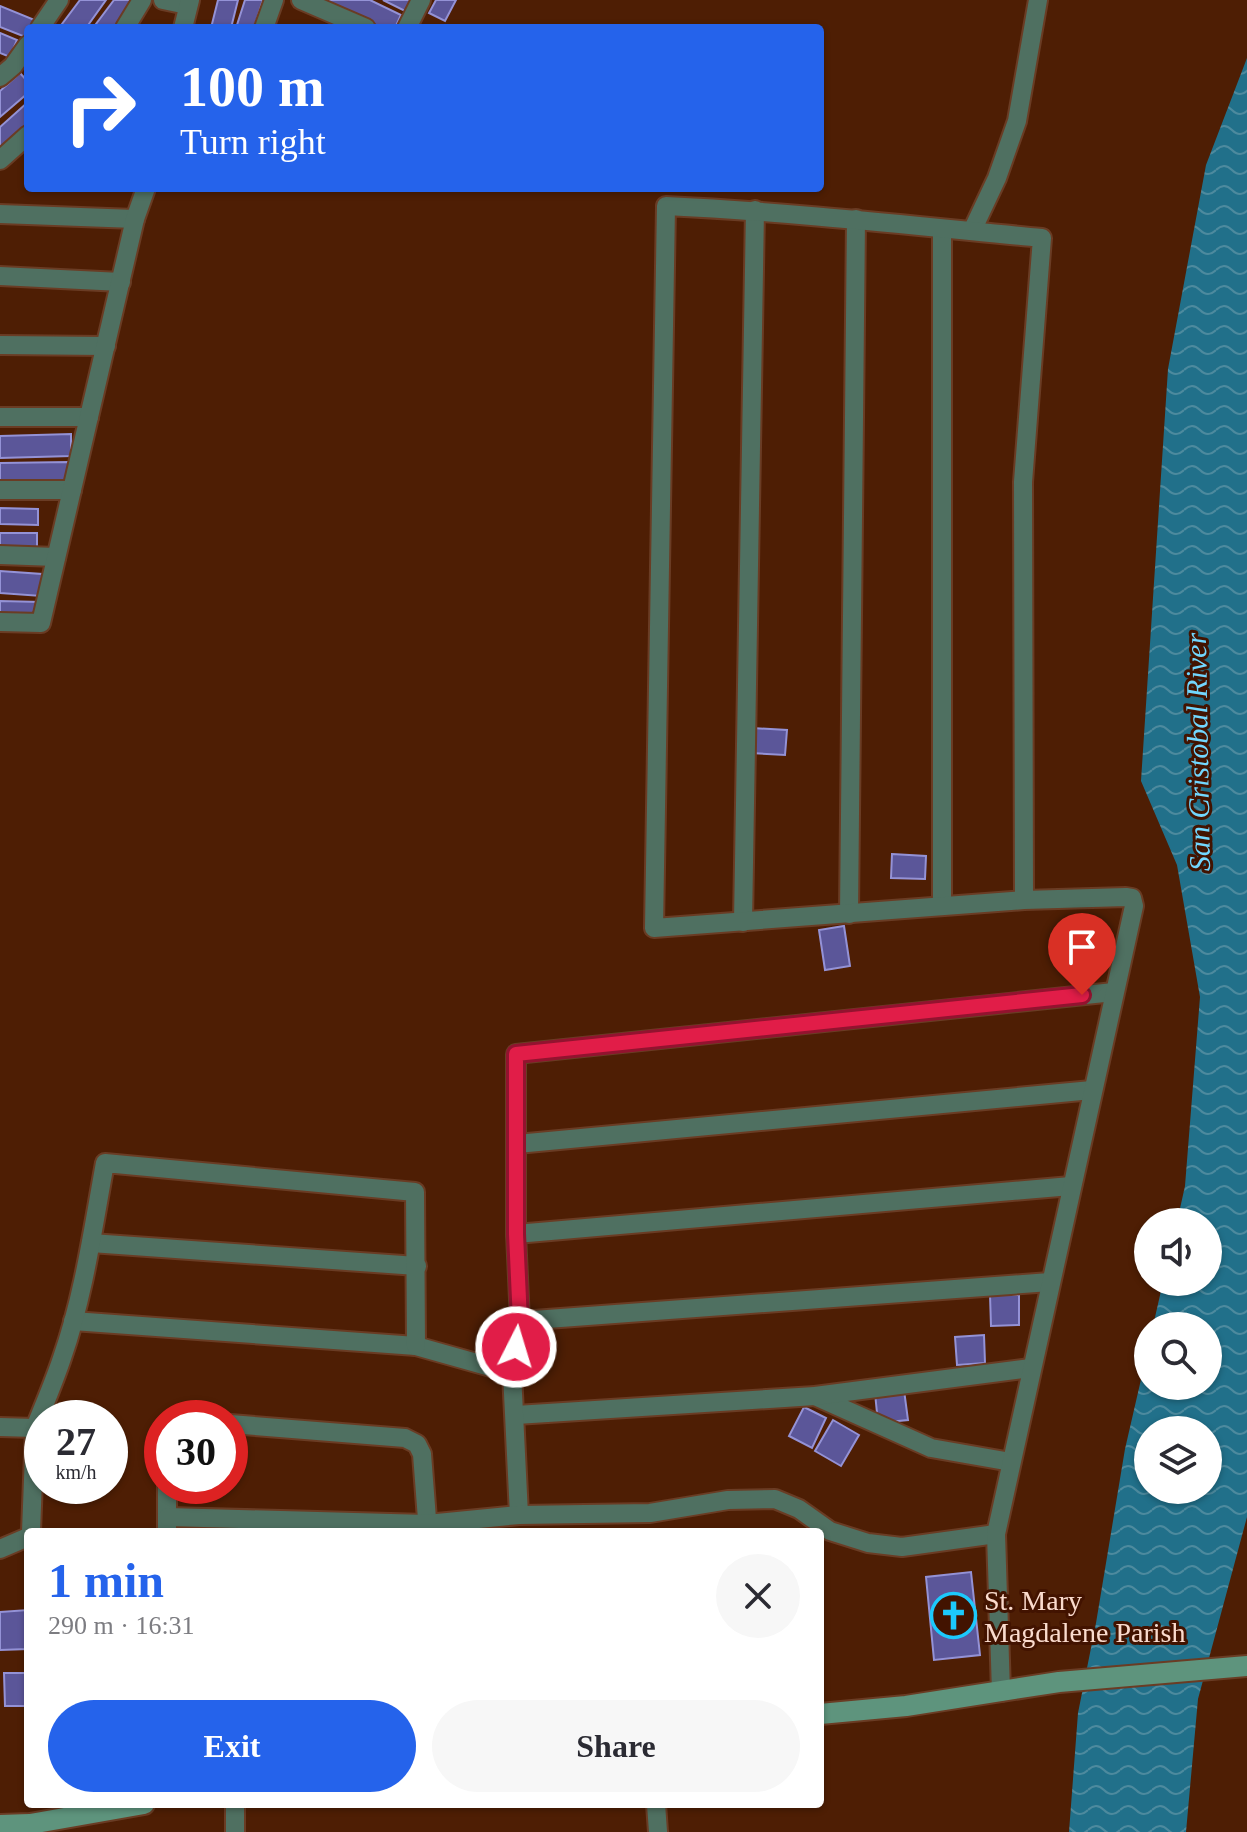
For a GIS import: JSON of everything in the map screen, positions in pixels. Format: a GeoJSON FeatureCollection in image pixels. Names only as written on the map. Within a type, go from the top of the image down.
{"type":"FeatureCollection","features":[{"type":"Feature","properties":{"kind":"main road"},"geometry":{"type":"LineString","coordinates":[[824,1714],[906,1706],[1059,1682],[1247,1666]]}},
{"type":"Feature","properties":{"kind":"main road"},"geometry":{"type":"LineString","coordinates":[[0,1825],[30,1824],[121,1808]]}},
{"type":"Feature","properties":{"kind":"street"},"geometry":{"type":"LineString","coordinates":[[127,24],[142,0]]}},
{"type":"Feature","properties":{"kind":"street"},"geometry":{"type":"LineString","coordinates":[[163,0],[188,3],[184,24]]}},
{"type":"Feature","properties":{"kind":"street"},"geometry":{"type":"LineString","coordinates":[[265,24],[274,0]]}},
{"type":"Feature","properties":{"kind":"street"},"geometry":{"type":"LineString","coordinates":[[301,0],[357,24]]}},
{"type":"Feature","properties":{"kind":"street"},"geometry":{"type":"LineString","coordinates":[[409,24],[421,0]]}},
{"type":"Feature","properties":{"kind":"street"},"geometry":{"type":"LineString","coordinates":[[972,231],[997,178],[1017,121],[1038,0]]}},
{"type":"Feature","properties":{"kind":"street"},"geometry":{"type":"LineString","coordinates":[[42,24],[55,1]]}},
{"type":"Feature","properties":{"kind":"street"},"geometry":{"type":"LineString","coordinates":[[4,68],[24,49]]}},
{"type":"Feature","properties":{"kind":"street"},"geometry":{"type":"LineString","coordinates":[[0,160],[24,143]]}},
{"type":"Feature","properties":{"kind":"street"},"geometry":{"type":"LineString","coordinates":[[0,622],[41,623],[135,219],[145,192]]}},
{"type":"Feature","properties":{"kind":"street"},"geometry":{"type":"LineString","coordinates":[[1001,1692],[996,1534],[1133,915],[1132,898],[1024,900],[654,928],[666,206],[755,210],[1042,238],[1023,482],[1024,900]]}},
{"type":"Feature","properties":{"kind":"street"},"geometry":{"type":"LineString","coordinates":[[743,922],[755,210]]}},
{"type":"Feature","properties":{"kind":"street"},"geometry":{"type":"LineString","coordinates":[[0,214],[135,219]]}},
{"type":"Feature","properties":{"kind":"street"},"geometry":{"type":"LineString","coordinates":[[849,914],[856,219]]}},
{"type":"Feature","properties":{"kind":"street"},"geometry":{"type":"LineString","coordinates":[[942,230],[942,906]]}},
{"type":"Feature","properties":{"kind":"street"},"geometry":{"type":"LineString","coordinates":[[0,276],[121,282]]}},
{"type":"Feature","properties":{"kind":"street"},"geometry":{"type":"LineString","coordinates":[[0,345],[106,346]]}},
{"type":"Feature","properties":{"kind":"street"},"geometry":{"type":"LineString","coordinates":[[0,417],[89,417]]}},
{"type":"Feature","properties":{"kind":"street"},"geometry":{"type":"LineString","coordinates":[[0,490],[72,490]]}},
{"type":"Feature","properties":{"kind":"street"},"geometry":{"type":"LineString","coordinates":[[0,555],[56,557]]}},
{"type":"Feature","properties":{"kind":"street"},"geometry":{"type":"LineString","coordinates":[[519,1515],[512,1373],[520,1321],[516,1234],[516,1054],[1114,992]]}},
{"type":"Feature","properties":{"kind":"street"},"geometry":{"type":"LineString","coordinates":[[517,1144],[1092,1090]]}},
{"type":"Feature","properties":{"kind":"street"},"geometry":{"type":"LineString","coordinates":[[46,1400],[73,1321],[105,1163],[415,1192],[416,1346]]}},
{"type":"Feature","properties":{"kind":"street"},"geometry":{"type":"LineString","coordinates":[[516,1234],[1071,1186]]}},
{"type":"Feature","properties":{"kind":"street"},"geometry":{"type":"LineString","coordinates":[[91,1243],[417,1266]]}},
{"type":"Feature","properties":{"kind":"street"},"geometry":{"type":"LineString","coordinates":[[520,1321],[1050,1282]]}},
{"type":"Feature","properties":{"kind":"street"},"geometry":{"type":"LineString","coordinates":[[73,1321],[416,1346],[512,1373]]}},
{"type":"Feature","properties":{"kind":"street"},"geometry":{"type":"LineString","coordinates":[[516,1415],[815,1396],[1031,1368]]}},
{"type":"Feature","properties":{"kind":"street"},"geometry":{"type":"LineString","coordinates":[[815,1396],[931,1448],[1011,1462]]}},
{"type":"Feature","properties":{"kind":"street"},"geometry":{"type":"LineString","coordinates":[[248,1425],[405,1438],[417,1444],[422,1454],[427,1528]]}},
{"type":"Feature","properties":{"kind":"street"},"geometry":{"type":"LineString","coordinates":[[0,1427],[24,1428]]}},
{"type":"Feature","properties":{"kind":"street"},"geometry":{"type":"LineString","coordinates":[[167,1504],[168,1524],[427,1528],[519,1515],[651,1523],[728,1500],[775,1499],[799,1509],[830,1531],[868,1543],[902,1547],[996,1534]]}},
{"type":"Feature","properties":{"kind":"street"},"geometry":{"type":"LineString","coordinates":[[29,1528],[31,1504]]}},
{"type":"Feature","properties":{"kind":"street"},"geometry":{"type":"LineString","coordinates":[[0,1549],[24,1537]]}},
{"type":"Feature","properties":{"kind":"street"},"geometry":{"type":"LineString","coordinates":[[235,1808],[235,1832]]}},
{"type":"Feature","properties":{"kind":"street"},"geometry":{"type":"LineString","coordinates":[[656,1808],[658,1832]]}},
{"type":"Feature","properties":{"kind":"water","name":"San Cristobal River"},"geometry":{"type":"Polygon","coordinates":[[[1247,58],[1247,1517],[1198,1699],[1186,1832],[1069,1832],[1078,1713],[1136,1400],[1222,1400],[1222,1312],[1156,1312],[1160,1296],[1222,1296],[1222,1208],[1180,1208],[1185,1186],[1200,997],[1177,865],[1141,781],[1168,369],[1206,165],[1247,58]]]}},
{"type":"Feature","properties":{"kind":"building"},"geometry":{"type":"Polygon","coordinates":[[[80,0],[106,0],[89,24],[62,24],[80,0]]]}},
{"type":"Feature","properties":{"kind":"building"},"geometry":{"type":"Polygon","coordinates":[[[114,0],[135,0],[117,24],[96,24],[114,0]]]}},
{"type":"Feature","properties":{"kind":"building"},"geometry":{"type":"Polygon","coordinates":[[[218,0],[238,0],[232,24],[212,24],[218,0]]]}},
{"type":"Feature","properties":{"kind":"building"},"geometry":{"type":"Polygon","coordinates":[[[245,0],[263,0],[255,24],[237,24],[245,0]]]}},
{"type":"Feature","properties":{"kind":"building"},"geometry":{"type":"Polygon","coordinates":[[[319,0],[370,0],[401,15],[397,24],[369,24],[319,0]]]}},
{"type":"Feature","properties":{"kind":"building"},"geometry":{"type":"Polygon","coordinates":[[[383,0],[411,0],[405,11],[383,0]]]}},
{"type":"Feature","properties":{"kind":"building"},"geometry":{"type":"Polygon","coordinates":[[[436,0],[456,0],[445,21],[429,13],[436,0]]]}},
{"type":"Feature","properties":{"kind":"building"},"geometry":{"type":"Polygon","coordinates":[[[0,6],[37,21],[36,24],[24,24],[24,36],[0,27],[0,6]]]}},
{"type":"Feature","properties":{"kind":"building"},"geometry":{"type":"Polygon","coordinates":[[[0,33],[17,40],[10,57],[0,53],[0,33]]]}},
{"type":"Feature","properties":{"kind":"building"},"geometry":{"type":"Polygon","coordinates":[[[20,73],[24,78],[24,96],[0,117],[0,91],[20,73]]]}},
{"type":"Feature","properties":{"kind":"building"},"geometry":{"type":"Polygon","coordinates":[[[24,106],[24,130],[0,151],[0,127],[24,106]]]}},
{"type":"Feature","properties":{"kind":"building"},"geometry":{"type":"Polygon","coordinates":[[[71,434],[71,456],[0,458],[0,436],[71,434]]]}},
{"type":"Feature","properties":{"kind":"building"},"geometry":{"type":"Polygon","coordinates":[[[68,462],[68,483],[0,484],[0,463],[68,462]]]}},
{"type":"Feature","properties":{"kind":"building"},"geometry":{"type":"Polygon","coordinates":[[[0,508],[38,509],[38,525],[0,524],[0,508]]]}},
{"type":"Feature","properties":{"kind":"building"},"geometry":{"type":"Polygon","coordinates":[[[0,533],[37,533],[37,548],[0,547],[0,533]]]}},
{"type":"Feature","properties":{"kind":"building"},"geometry":{"type":"Polygon","coordinates":[[[0,571],[42,574],[41,596],[0,593],[0,571]]]}},
{"type":"Feature","properties":{"kind":"building"},"geometry":{"type":"Polygon","coordinates":[[[0,601],[41,602],[41,616],[0,614],[0,601]]]}},
{"type":"Feature","properties":{"kind":"building"},"geometry":{"type":"Polygon","coordinates":[[[752,728],[787,730],[785,755],[751,753],[752,728]]]}},
{"type":"Feature","properties":{"kind":"building"},"geometry":{"type":"Polygon","coordinates":[[[892,854],[926,856],[925,879],[891,878],[892,854]]]}},
{"type":"Feature","properties":{"kind":"building"},"geometry":{"type":"Polygon","coordinates":[[[844,926],[850,966],[825,970],[819,930],[844,926]]]}},
{"type":"Feature","properties":{"kind":"building"},"geometry":{"type":"Polygon","coordinates":[[[990,1295],[1019,1295],[1019,1325],[991,1326],[990,1295]]]}},
{"type":"Feature","properties":{"kind":"building"},"geometry":{"type":"Polygon","coordinates":[[[984,1335],[985,1363],[957,1365],[955,1337],[984,1335]]]}},
{"type":"Feature","properties":{"kind":"building"},"geometry":{"type":"Polygon","coordinates":[[[904,1390],[908,1420],[878,1423],[875,1393],[904,1390]]]}},
{"type":"Feature","properties":{"kind":"building"},"geometry":{"type":"Polygon","coordinates":[[[804,1407],[826,1418],[812,1448],[789,1436],[804,1407]]]}},
{"type":"Feature","properties":{"kind":"building"},"geometry":{"type":"Polygon","coordinates":[[[833,1420],[859,1435],[841,1466],[815,1451],[833,1420]]]}},
{"type":"Feature","properties":{"kind":"building","name":"St. Mary Magdalene Parish"},"geometry":{"type":"Polygon","coordinates":[[[971,1572],[980,1655],[934,1660],[926,1577],[971,1572]]]}},
{"type":"Feature","properties":{"kind":"building"},"geometry":{"type":"Polygon","coordinates":[[[24,1610],[24,1649],[0,1650],[0,1612],[24,1610]]]}},
{"type":"Feature","properties":{"kind":"building"},"geometry":{"type":"Polygon","coordinates":[[[4,1673],[24,1673],[24,1706],[5,1706],[4,1673]]]}},
{"type":"Feature","properties":{"kind":"place","name":"St. Mary Magdalene Parish"},"geometry":{"type":"Point","coordinates":[953,1616]}},
{"type":"Feature","properties":{"kind":"route"},"geometry":{"type":"LineString","coordinates":[[516,1347],[520,1321],[516,1234],[516,1054],[1082,995]]}}]}
